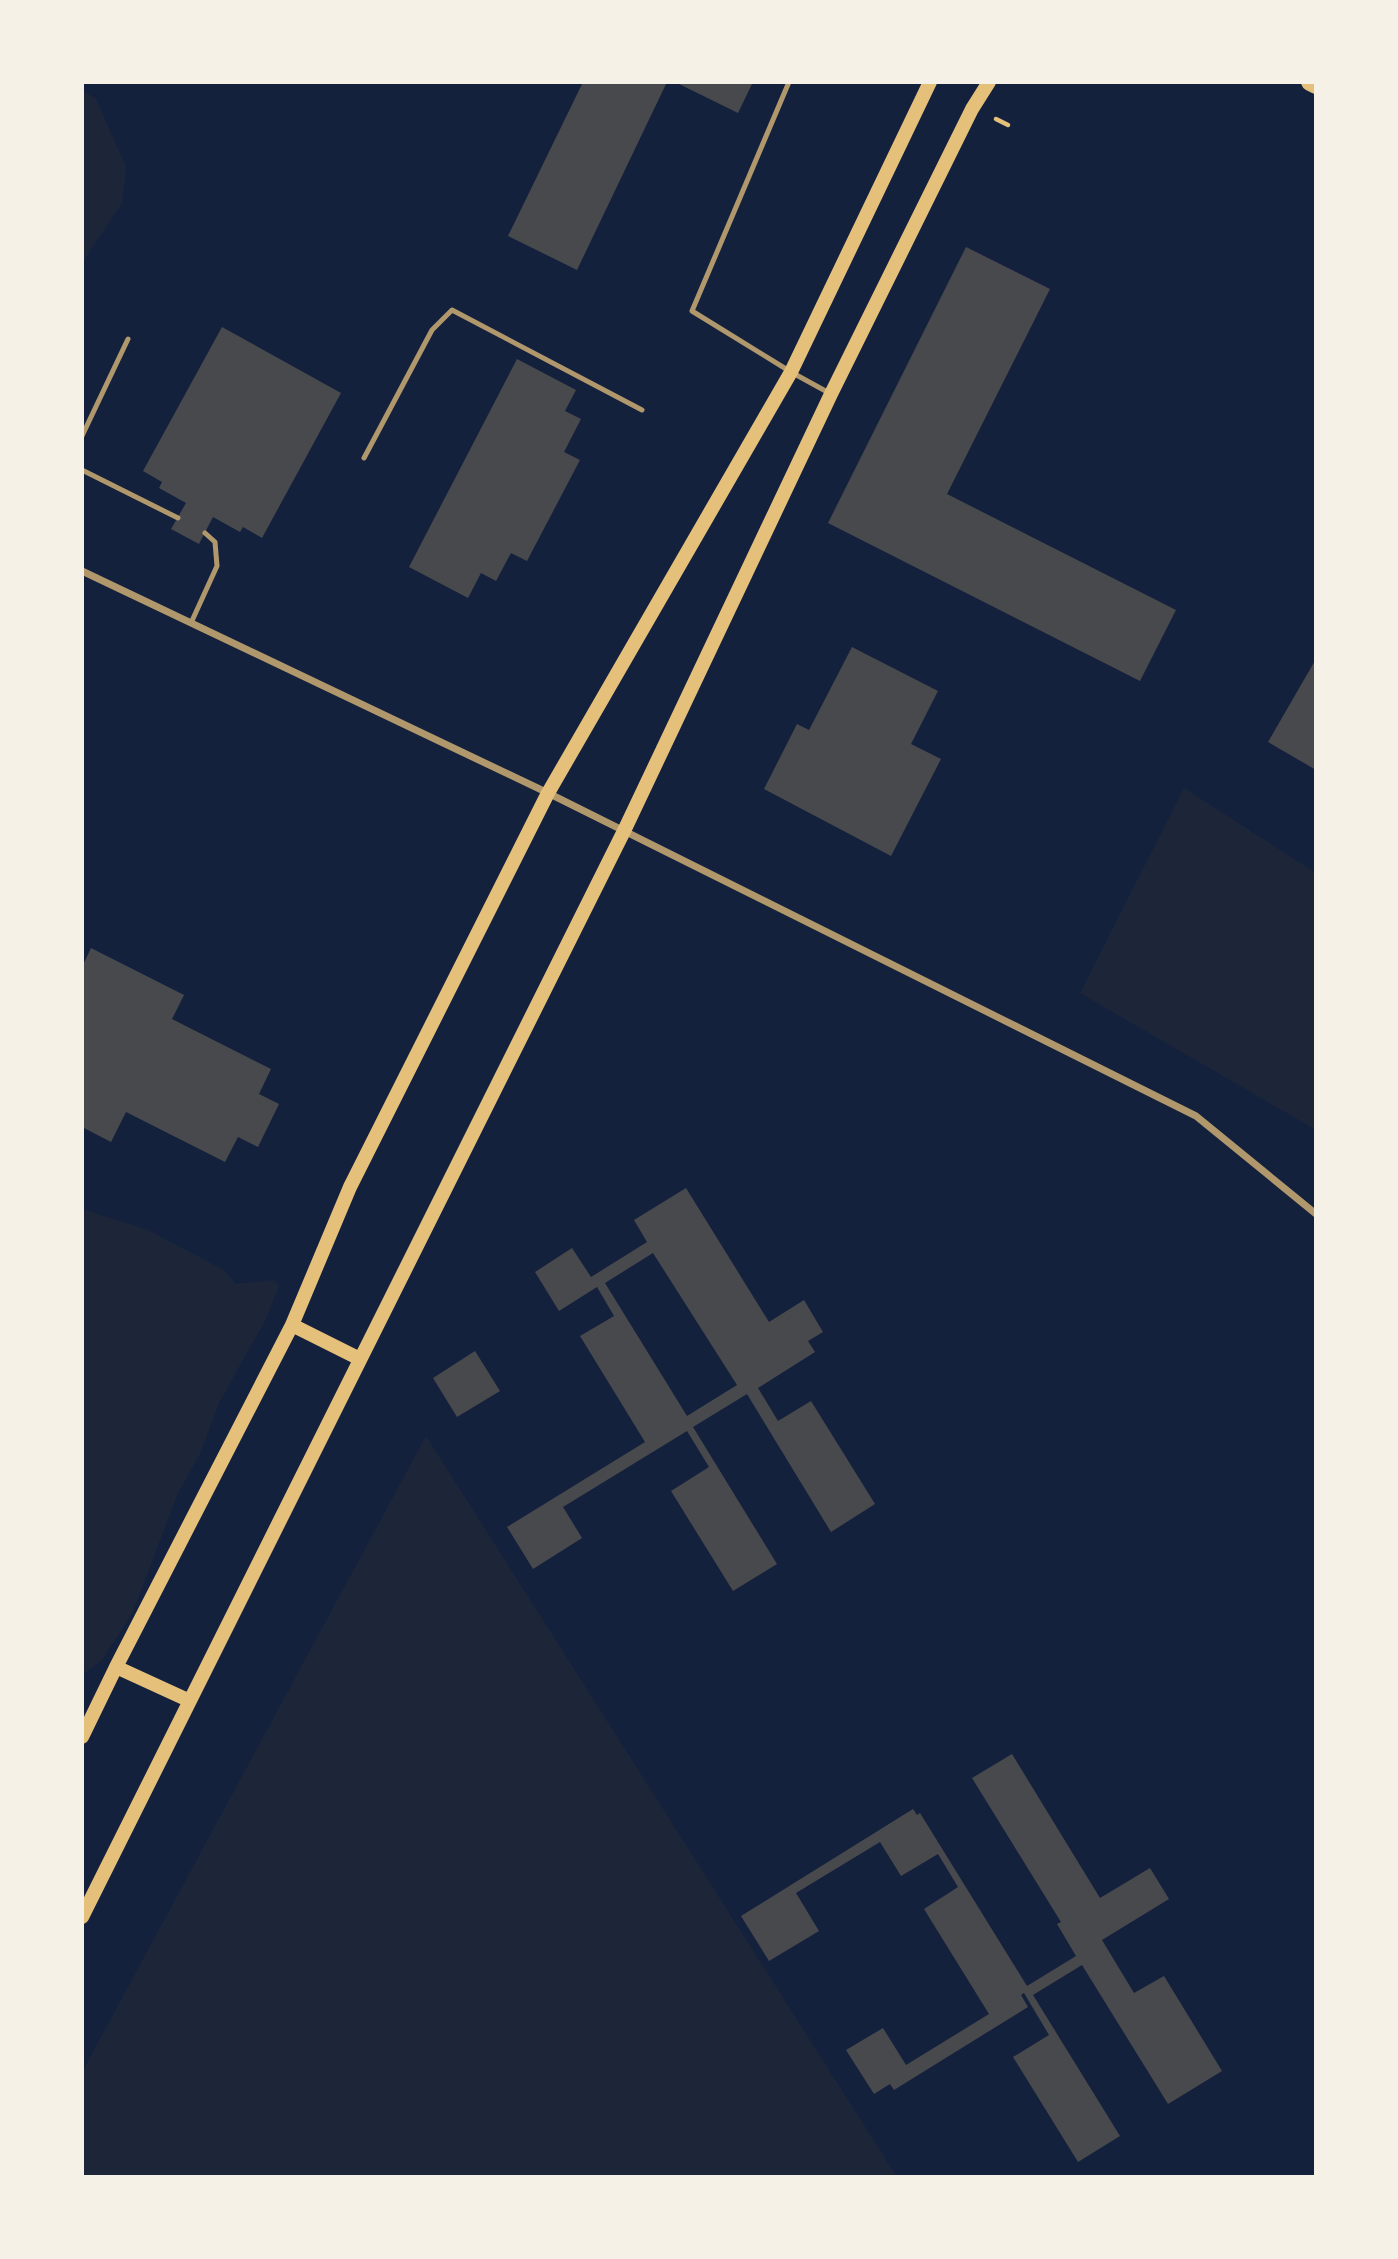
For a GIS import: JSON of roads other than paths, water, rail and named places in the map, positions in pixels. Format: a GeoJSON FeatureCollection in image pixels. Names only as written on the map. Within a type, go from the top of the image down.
{"type":"FeatureCollection","features":[{"type":"Feature","properties":{"kind":"main road"},"geometry":{"type":"LineString","coordinates":[[82,1737],[292,1325],[350,1187],[548,793],[791,372],[930,82]]}},
{"type":"Feature","properties":{"kind":"main road"},"geometry":{"type":"LineString","coordinates":[[82,1917],[624,831],[831,394],[972,109],[989,82]]}},
{"type":"Feature","properties":{"kind":"main road"},"geometry":{"type":"LineString","coordinates":[[1310,82],[1316,85]]}},
{"type":"Feature","properties":{"kind":"main road"},"geometry":{"type":"LineString","coordinates":[[292,1325],[360,1359]]}},
{"type":"Feature","properties":{"kind":"main road"},"geometry":{"type":"LineString","coordinates":[[116,1667],[188,1700]]}},
{"type":"Feature","properties":{"kind":"street"},"geometry":{"type":"LineString","coordinates":[[82,571],[548,793],[1196,1116],[1316,1214]]}},
{"type":"Feature","properties":{"kind":"lane"},"geometry":{"type":"LineString","coordinates":[[789,82],[692,311],[831,394]]}},
{"type":"Feature","properties":{"kind":"lane"},"geometry":{"type":"LineString","coordinates":[[364,458],[432,330],[452,310],[642,410]]}},
{"type":"Feature","properties":{"kind":"lane"},"geometry":{"type":"LineString","coordinates":[[82,436],[128,339]]}},
{"type":"Feature","properties":{"kind":"lane"},"geometry":{"type":"LineString","coordinates":[[82,470],[178,518]]}},
{"type":"Feature","properties":{"kind":"lane"},"geometry":{"type":"LineString","coordinates":[[191,623],[218,566],[215,542],[205,533]]}}]}
